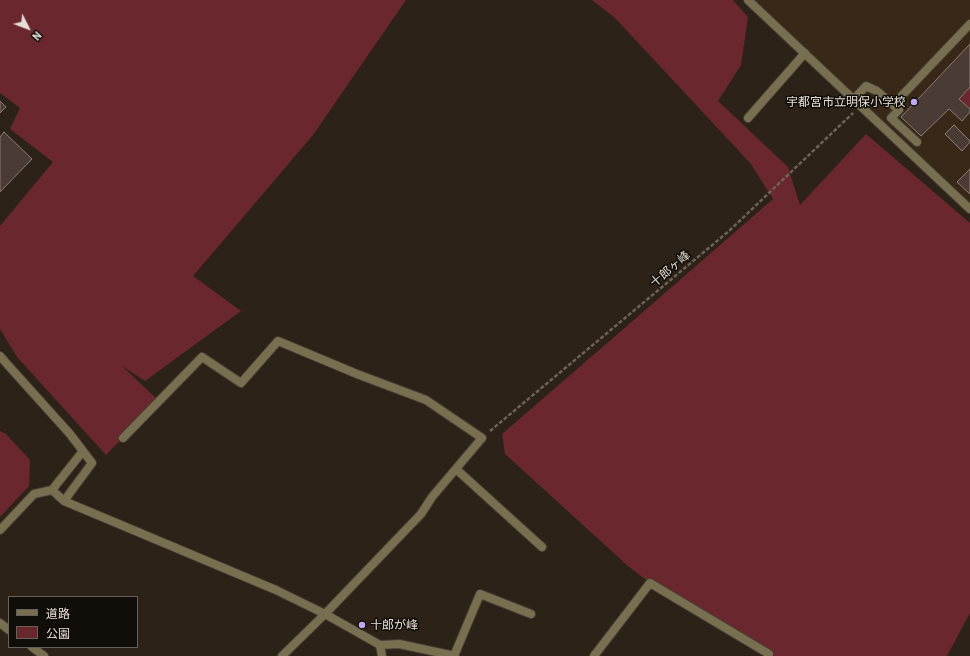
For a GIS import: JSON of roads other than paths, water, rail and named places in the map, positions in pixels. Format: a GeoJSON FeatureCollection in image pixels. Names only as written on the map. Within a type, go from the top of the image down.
{"type":"FeatureCollection","features":[{"type":"Feature","properties":{"kind":"street"},"geometry":{"type":"LineString","coordinates":[[748,0],[970,209]]}},
{"type":"Feature","properties":{"kind":"street"},"geometry":{"type":"LineString","coordinates":[[893,105],[970,24]]}},
{"type":"Feature","properties":{"kind":"street"},"geometry":{"type":"LineString","coordinates":[[748,118],[805,53]]}},
{"type":"Feature","properties":{"kind":"street"},"geometry":{"type":"LineString","coordinates":[[854,99],[866,86],[877,91],[899,110],[891,118],[916,142]]}},
{"type":"Feature","properties":{"kind":"street"},"geometry":{"type":"LineString","coordinates":[[123,438],[202,357],[241,382],[278,341],[426,400],[482,438],[432,497],[421,514],[325,614],[282,656]]}},
{"type":"Feature","properties":{"kind":"street"},"geometry":{"type":"LineString","coordinates":[[0,356],[70,434],[92,463],[64,501]]}},
{"type":"Feature","properties":{"kind":"street"},"geometry":{"type":"LineString","coordinates":[[0,530],[34,494],[52,490],[83,451]]}},
{"type":"Feature","properties":{"kind":"street"},"geometry":{"type":"LineString","coordinates":[[456,469],[542,547]]}},
{"type":"Feature","properties":{"kind":"street"},"geometry":{"type":"LineString","coordinates":[[52,490],[64,501],[276,590],[325,614],[380,645],[399,644],[454,656],[480,594],[531,614]]}},
{"type":"Feature","properties":{"kind":"street"},"geometry":{"type":"LineString","coordinates":[[594,656],[650,583],[769,654],[768,656]]}},
{"type":"Feature","properties":{"kind":"street"},"geometry":{"type":"LineString","coordinates":[[0,623],[8,629]]}},
{"type":"Feature","properties":{"kind":"street"},"geometry":{"type":"LineString","coordinates":[[380,645],[382,656]]}},
{"type":"Feature","properties":{"kind":"street"},"geometry":{"type":"LineString","coordinates":[[33,648],[44,656]]}},
{"type":"Feature","properties":{"kind":"place","name":"宇都宮市立明保小学校"},"geometry":{"type":"Point","coordinates":[914,102]}},
{"type":"Feature","properties":{"kind":"place","name":"十郎が峰"},"geometry":{"type":"Point","coordinates":[362,625]}}]}
